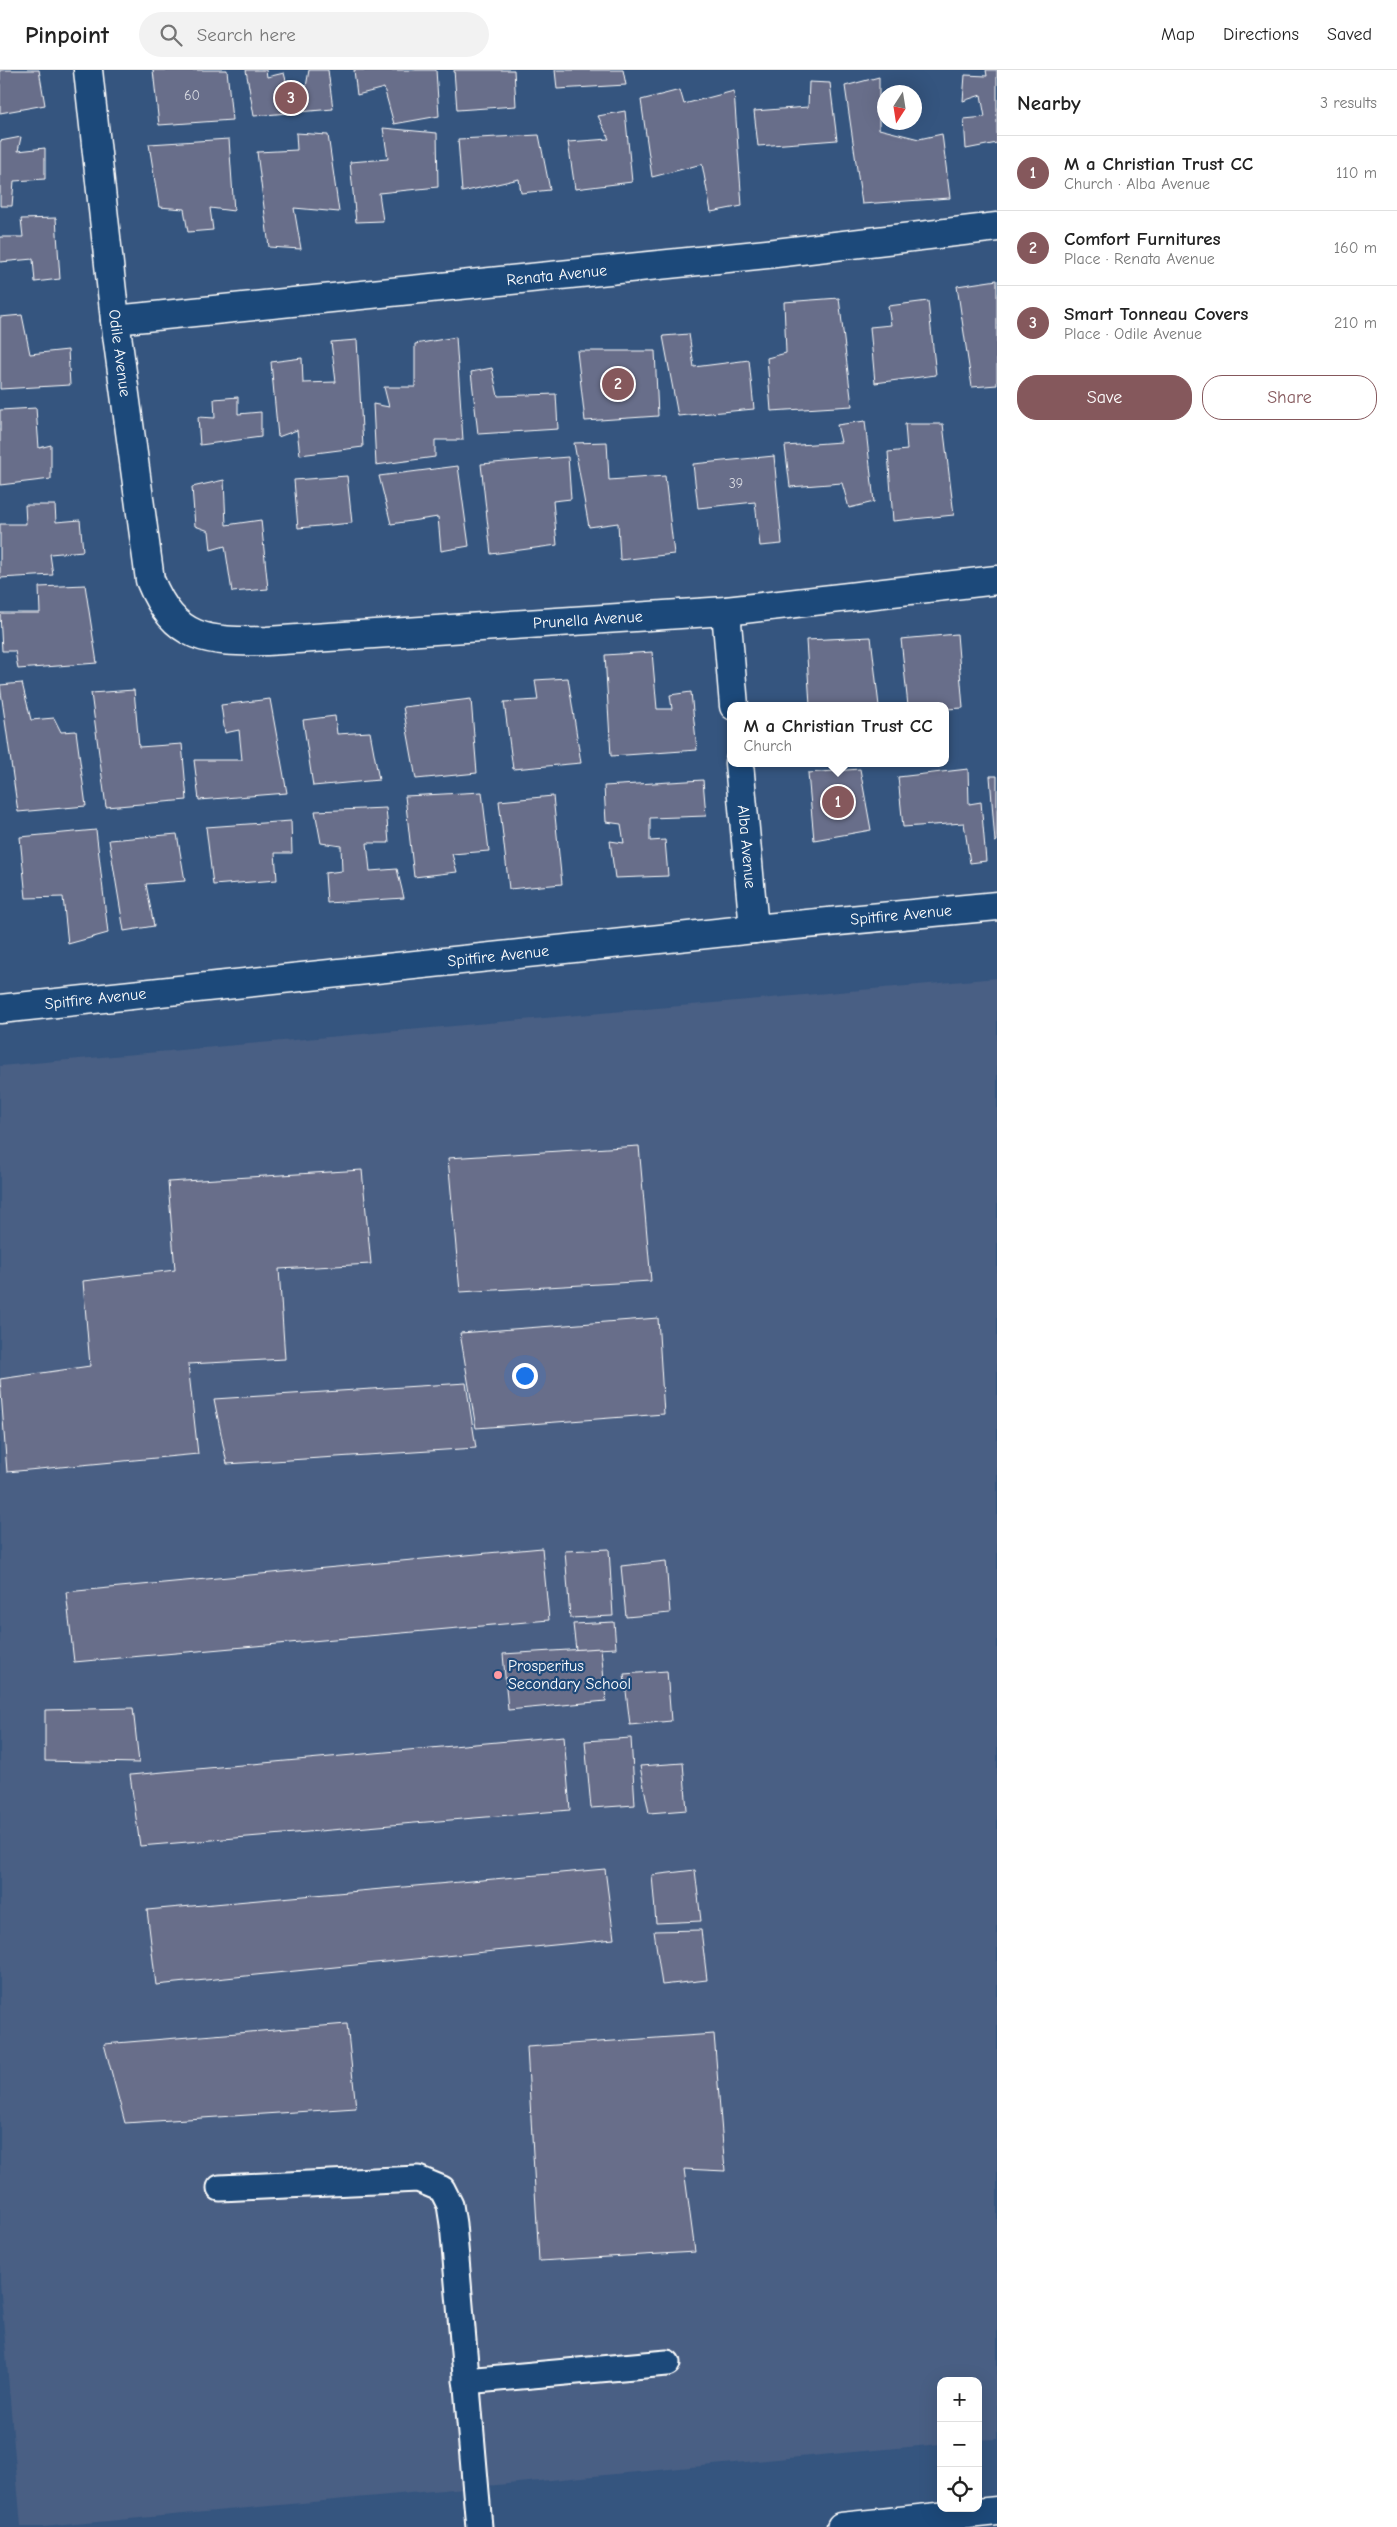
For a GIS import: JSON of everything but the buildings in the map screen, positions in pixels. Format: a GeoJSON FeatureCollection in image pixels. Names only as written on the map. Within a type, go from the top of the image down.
{"type":"FeatureCollection","features":[{"type":"Feature","properties":{"kind":"street","name":"Odile Avenue"},"geometry":{"type":"LineString","coordinates":[[88,70],[114,320],[150,580],[159,602],[168,614],[180,624]]}},
{"type":"Feature","properties":{"kind":"street","name":"Renata Avenue"},"geometry":{"type":"LineString","coordinates":[[114,320],[767,254],[997,227]]}},
{"type":"Feature","properties":{"kind":"street","name":"Prunella Avenue"},"geometry":{"type":"LineString","coordinates":[[180,624],[190,632],[204,638],[228,642],[267,641],[726,611],[997,580]]}},
{"type":"Feature","properties":{"kind":"street"},"geometry":{"type":"LineString","coordinates":[[726,611],[734,702]]}},
{"type":"Feature","properties":{"kind":"street","name":"Alba Avenue"},"geometry":{"type":"LineString","coordinates":[[739,767],[754,929]]}},
{"type":"Feature","properties":{"kind":"street","name":"Spitfire Avenue"},"geometry":{"type":"LineString","coordinates":[[0,1009],[754,929],[997,906]]}},
{"type":"Feature","properties":{"kind":"street"},"geometry":{"type":"LineString","coordinates":[[841,2527],[997,2512]]}},
{"type":"Feature","properties":{"kind":"lane"},"geometry":{"type":"LineString","coordinates":[[220,2188],[418,2179],[442,2189],[450,2205],[479,2527]]}},
{"type":"Feature","properties":{"kind":"lane"},"geometry":{"type":"LineString","coordinates":[[466,2381],[668,2363]]}},
{"type":"Feature","properties":{"kind":"shaded area","name":"Prosperitus Secondary School"},"geometry":{"type":"Polygon","coordinates":[[[997,978],[997,2439],[982,2440],[982,2377],[937,2377],[937,2444],[43,2527],[21,2527],[0,2284],[0,1066],[997,978]]]}},
{"type":"Feature","properties":{"kind":"place","name":"Smart Tonneau Covers"},"geometry":{"type":"Point","coordinates":[291,98]}},
{"type":"Feature","properties":{"kind":"place","name":"Comfort Furnitures"},"geometry":{"type":"Point","coordinates":[618,384]}},
{"type":"Feature","properties":{"kind":"place","name":"M a Christian Trust CC"},"geometry":{"type":"Point","coordinates":[838,802]}},
{"type":"Feature","properties":{"kind":"place","name":"Prosperitus Secondary School"},"geometry":{"type":"Point","coordinates":[498,1675]}}]}
